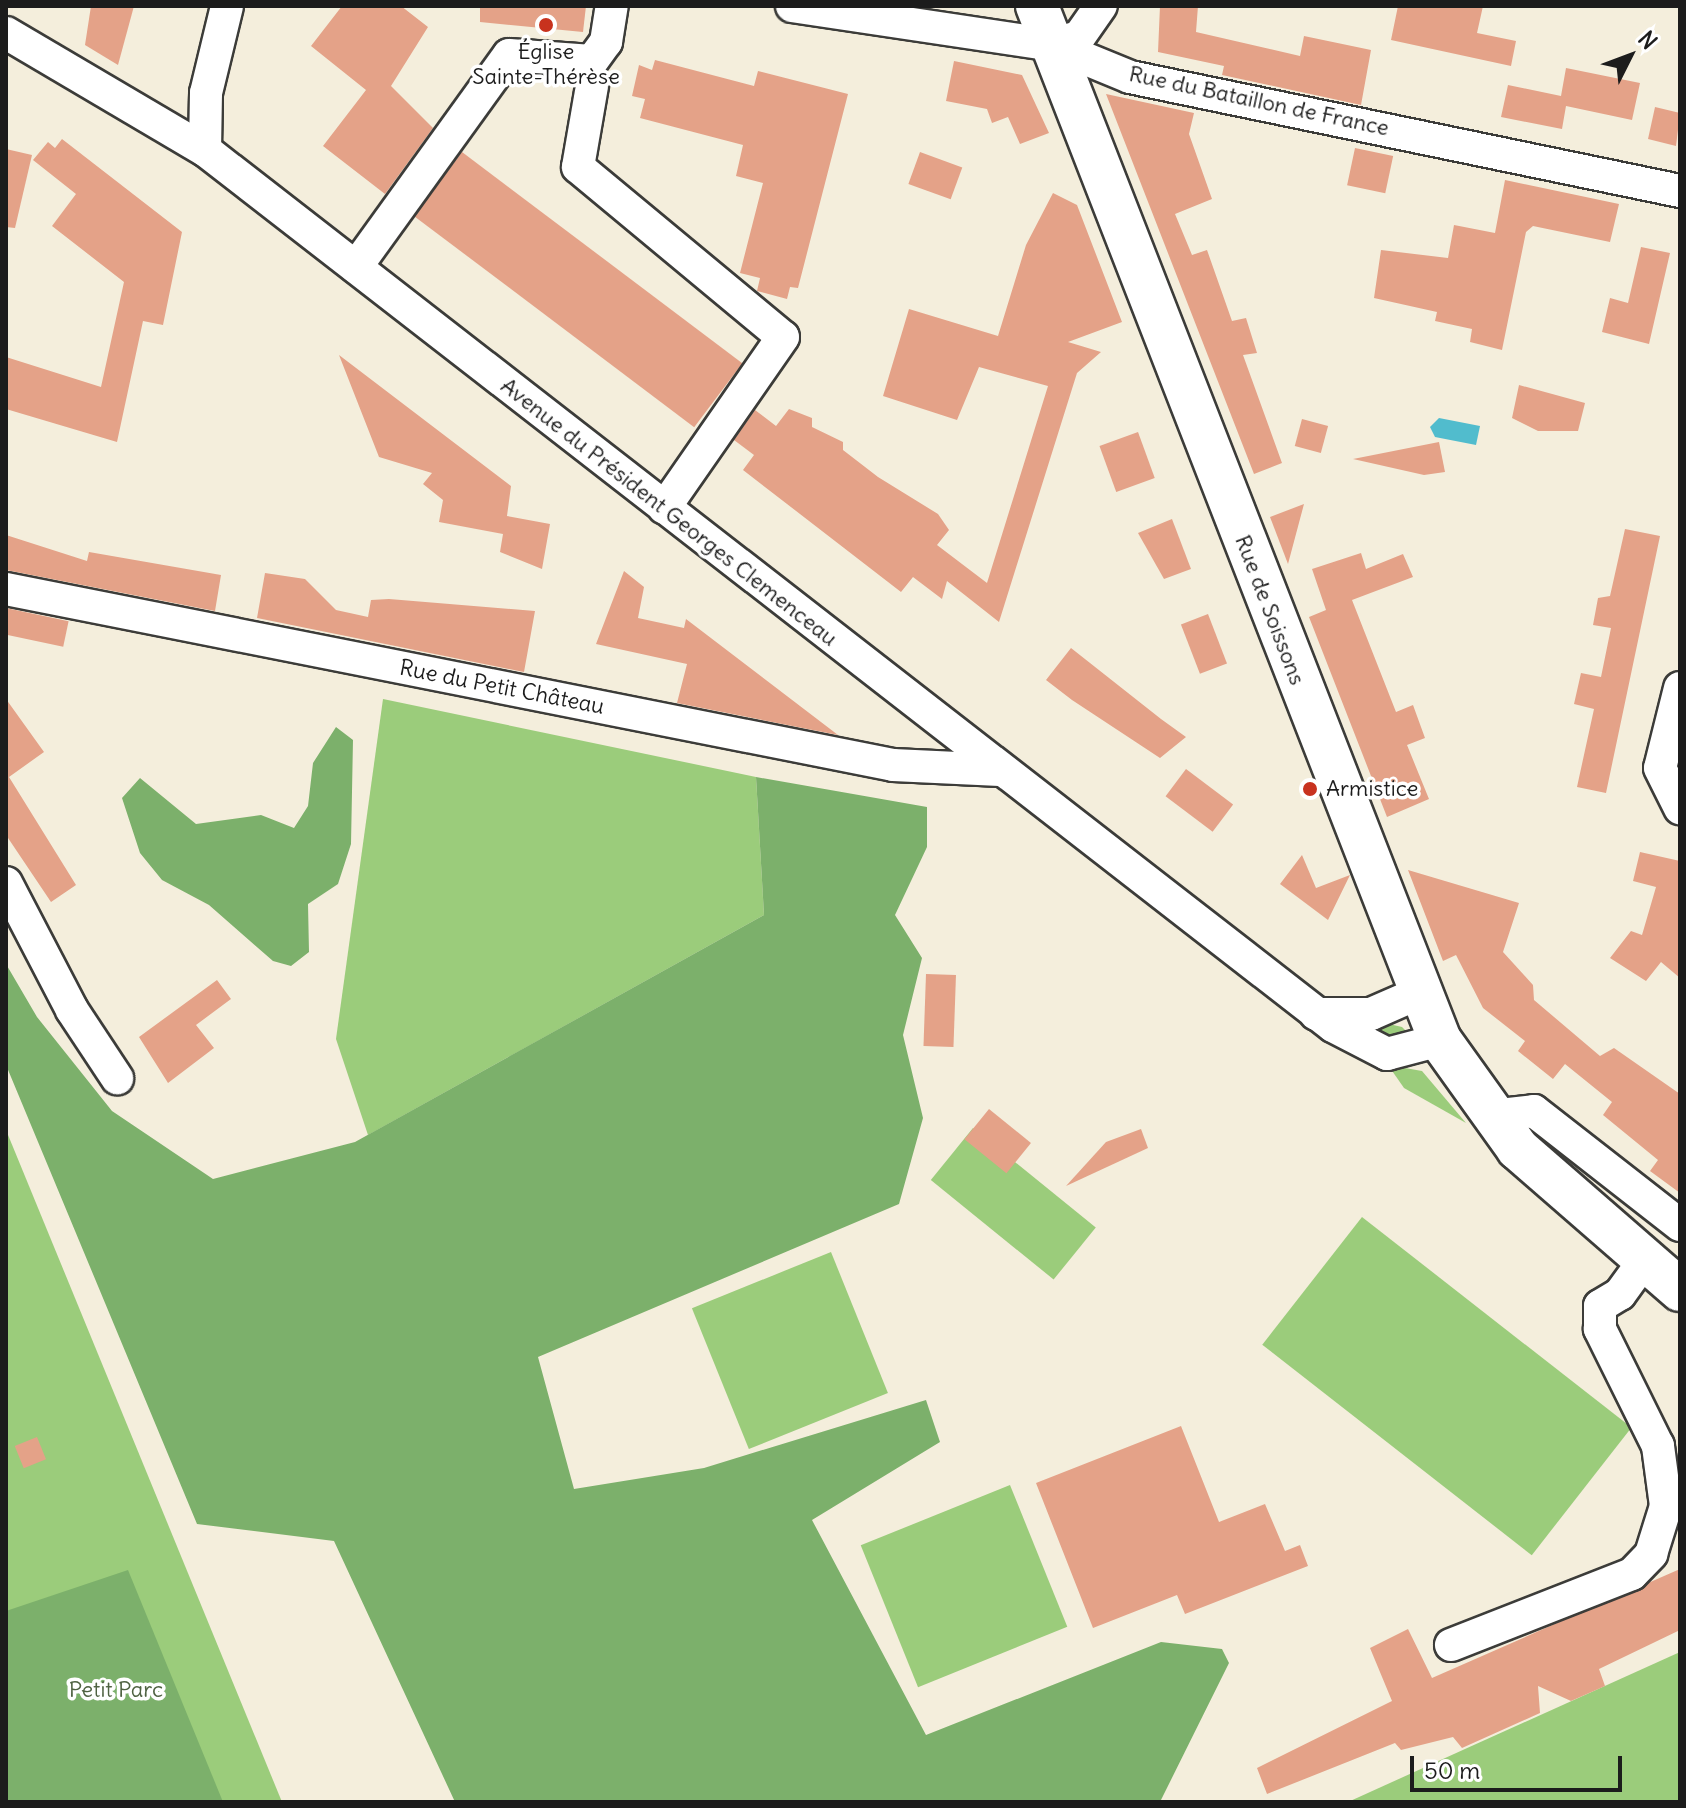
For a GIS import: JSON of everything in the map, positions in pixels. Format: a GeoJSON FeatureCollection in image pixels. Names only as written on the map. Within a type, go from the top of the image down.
{"type":"FeatureCollection","features":[{"type":"Feature","properties":{"kind":"main road","name":"Rue de Soissons"},"geometry":{"type":"LineString","coordinates":[[1037,6],[1419,993],[1440,1040],[1491,1116],[1554,1184],[1680,1290]]}},
{"type":"Feature","properties":{"kind":"street"},"geometry":{"type":"LineString","coordinates":[[356,267],[509,55],[592,61],[606,42],[612,6]]}},
{"type":"Feature","properties":{"kind":"street","name":"Rue du Bataillon de France"},"geometry":{"type":"LineString","coordinates":[[792,6],[1052,45],[1130,77],[1680,191]]}},
{"type":"Feature","properties":{"kind":"street"},"geometry":{"type":"LineString","coordinates":[[1052,45],[1079,37],[1101,6]]}},
{"type":"Feature","properties":{"kind":"street"},"geometry":{"type":"LineString","coordinates":[[205,150],[206,93],[234,11]]}},
{"type":"Feature","properties":{"kind":"street","name":"Avenue du Président Georges Clemenceau"},"geometry":{"type":"LineString","coordinates":[[7,37],[205,150],[1316,1014],[1387,1054],[1440,1040]]}},
{"type":"Feature","properties":{"kind":"street"},"geometry":{"type":"LineString","coordinates":[[592,86],[578,167],[783,337],[664,508]]}},
{"type":"Feature","properties":{"kind":"street","name":"Rue du Petit Château"},"geometry":{"type":"LineString","coordinates":[[6,589],[893,765],[1000,770]]}},
{"type":"Feature","properties":{"kind":"street"},"geometry":{"type":"LineString","coordinates":[[1680,688],[1660,768],[1680,808]]}},
{"type":"Feature","properties":{"kind":"street"},"geometry":{"type":"LineString","coordinates":[[6,883],[72,1010],[117,1078]]}},
{"type":"Feature","properties":{"kind":"street"},"geometry":{"type":"LineString","coordinates":[[1316,1014],[1371,1014],[1419,993]]}},
{"type":"Feature","properties":{"kind":"street"},"geometry":{"type":"LineString","coordinates":[[1491,1116],[1534,1111],[1680,1225]]}},
{"type":"Feature","properties":{"kind":"street"},"geometry":{"type":"LineString","coordinates":[[1451,1645],[1632,1574],[1651,1554],[1666,1506],[1658,1446],[1600,1329],[1600,1306],[1620,1294],[1643,1262]]}},
{"type":"Feature","properties":{"kind":"green space"},"geometry":{"type":"Polygon","coordinates":[[[383,699],[756,777],[764,915],[368,1135],[336,1039],[383,699]]]}},
{"type":"Feature","properties":{"kind":"green space"},"geometry":{"type":"Polygon","coordinates":[[[336,727],[353,740],[351,844],[338,884],[308,904],[309,952],[291,966],[273,961],[209,905],[162,880],[140,853],[122,798],[140,778],[196,824],[261,815],[294,828],[308,806],[313,763],[336,727]]]}},
{"type":"Feature","properties":{"kind":"green space"},"geometry":{"type":"Polygon","coordinates":[[[756,777],[927,807],[927,847],[895,915],[922,958],[903,1035],[923,1118],[899,1204],[538,1357],[574,1489],[704,1468],[926,1400],[940,1442],[812,1520],[926,1735],[1161,1642],[1222,1649],[1229,1663],[1160,1802],[455,1802],[334,1541],[197,1524],[6,1065],[6,964],[37,1017],[112,1111],[213,1179],[355,1142],[764,915],[756,777]]]}},
{"type":"Feature","properties":{"kind":"green space"},"geometry":{"type":"Polygon","coordinates":[[[1389,1024],[1402,1027],[1407,1032],[1385,1042],[1372,1027],[1389,1024]]]}},
{"type":"Feature","properties":{"kind":"green space"},"geometry":{"type":"Polygon","coordinates":[[[1388,1065],[1422,1071],[1466,1123],[1404,1088],[1388,1065]]]}},
{"type":"Feature","properties":{"kind":"green space"},"geometry":{"type":"Polygon","coordinates":[[[973,1128],[1096,1227],[1054,1280],[931,1180],[973,1128]]]}},
{"type":"Feature","properties":{"kind":"green space","name":"Petit Parc"},"geometry":{"type":"Polygon","coordinates":[[[6,1130],[282,1802],[6,1802],[6,1130]]]}},
{"type":"Feature","properties":{"kind":"green space"},"geometry":{"type":"Polygon","coordinates":[[[1362,1217],[1631,1428],[1532,1555],[1262,1345],[1362,1217]]]}},
{"type":"Feature","properties":{"kind":"green space"},"geometry":{"type":"Polygon","coordinates":[[[831,1252],[888,1393],[749,1449],[692,1308],[831,1252]]]}},
{"type":"Feature","properties":{"kind":"green space"},"geometry":{"type":"Polygon","coordinates":[[[1010,1485],[1067,1627],[918,1687],[861,1545],[1010,1485]]]}},
{"type":"Feature","properties":{"kind":"green space"},"geometry":{"type":"Polygon","coordinates":[[[128,1570],[223,1802],[6,1802],[6,1611],[128,1570]]]}},
{"type":"Feature","properties":{"kind":"green space"},"geometry":{"type":"Polygon","coordinates":[[[1680,1652],[1680,1802],[1348,1802],[1465,1749],[1680,1652]]]}},
{"type":"Feature","properties":{"kind":"water"},"geometry":{"type":"Polygon","coordinates":[[[1439,418],[1480,426],[1476,445],[1435,437],[1430,427],[1439,418]]]}},
{"type":"Feature","properties":{"kind":"building"},"geometry":{"type":"Polygon","coordinates":[[[91,6],[134,6],[118,65],[85,45],[91,6]]]}},
{"type":"Feature","properties":{"kind":"building"},"geometry":{"type":"Polygon","coordinates":[[[342,6],[401,6],[428,27],[391,86],[433,128],[385,194],[323,146],[366,90],[311,46],[342,6]]]}},
{"type":"Feature","properties":{"kind":"building","name":"Église Sainte-Thérèse"},"geometry":{"type":"Polygon","coordinates":[[[480,6],[586,6],[583,32],[480,22],[480,6]]]}},
{"type":"Feature","properties":{"kind":"building"},"geometry":{"type":"Polygon","coordinates":[[[1160,6],[1198,6],[1196,32],[1300,56],[1304,36],[1371,50],[1361,105],[1222,75],[1224,66],[1158,52],[1160,6]]]}},
{"type":"Feature","properties":{"kind":"building"},"geometry":{"type":"Polygon","coordinates":[[[1398,6],[1483,6],[1477,33],[1516,41],[1511,66],[1391,40],[1398,6]]]}},
{"type":"Feature","properties":{"kind":"building"},"geometry":{"type":"Polygon","coordinates":[[[655,60],[754,86],[758,71],[848,94],[798,288],[790,287],[787,299],[757,291],[760,278],[740,273],[763,183],[736,176],[743,145],[640,118],[645,99],[632,96],[639,65],[652,70],[655,60]]]}},
{"type":"Feature","properties":{"kind":"building"},"geometry":{"type":"Polygon","coordinates":[[[954,61],[1022,75],[1049,133],[1020,144],[1008,117],[992,123],[987,109],[946,101],[954,61]]]}},
{"type":"Feature","properties":{"kind":"building"},"geometry":{"type":"Polygon","coordinates":[[[1566,68],[1640,83],[1632,120],[1566,106],[1562,129],[1501,117],[1508,85],[1561,96],[1566,68]]]}},
{"type":"Feature","properties":{"kind":"building"},"geometry":{"type":"Polygon","coordinates":[[[1106,94],[1194,113],[1189,134],[1212,199],[1175,214],[1192,255],[1207,250],[1232,321],[1246,318],[1257,353],[1243,355],[1282,463],[1254,474],[1106,94]]]}},
{"type":"Feature","properties":{"kind":"building"},"geometry":{"type":"Polygon","coordinates":[[[1655,107],[1680,113],[1676,146],[1648,139],[1655,107]]]}},
{"type":"Feature","properties":{"kind":"building"},"geometry":{"type":"Polygon","coordinates":[[[62,139],[182,232],[163,325],[143,321],[117,442],[6,409],[6,357],[101,387],[124,282],[52,226],[76,194],[33,160],[48,142],[55,148],[62,139]]]}},
{"type":"Feature","properties":{"kind":"building"},"geometry":{"type":"Polygon","coordinates":[[[1355,148],[1393,156],[1385,193],[1347,185],[1355,148]]]}},
{"type":"Feature","properties":{"kind":"building"},"geometry":{"type":"Polygon","coordinates":[[[6,149],[32,155],[15,228],[6,227],[6,149]]]}},
{"type":"Feature","properties":{"kind":"building"},"geometry":{"type":"Polygon","coordinates":[[[462,152],[742,363],[694,427],[414,216],[462,152]]]}},
{"type":"Feature","properties":{"kind":"building"},"geometry":{"type":"Polygon","coordinates":[[[920,152],[962,167],[951,199],[908,184],[920,152]]]}},
{"type":"Feature","properties":{"kind":"building"},"geometry":{"type":"Polygon","coordinates":[[[1505,180],[1619,204],[1610,242],[1533,226],[1526,232],[1502,350],[1470,342],[1472,329],[1435,321],[1437,312],[1374,298],[1381,250],[1448,258],[1454,225],[1495,233],[1505,180]]]}},
{"type":"Feature","properties":{"kind":"building"},"geometry":{"type":"Polygon","coordinates":[[[1053,193],[1077,205],[1122,322],[1068,342],[1101,352],[1077,373],[999,622],[947,581],[942,599],[913,577],[901,592],[743,470],[754,455],[734,440],[755,410],[776,426],[789,409],[812,418],[812,427],[843,442],[843,450],[878,477],[938,514],[949,530],[937,545],[987,583],[1048,386],[979,367],[957,420],[883,396],[909,309],[998,336],[1026,245],[1053,193]]]}},
{"type":"Feature","properties":{"kind":"building"},"geometry":{"type":"Polygon","coordinates":[[[1641,247],[1670,253],[1649,344],[1602,332],[1610,298],[1628,303],[1641,247]]]}},
{"type":"Feature","properties":{"kind":"building"},"geometry":{"type":"Polygon","coordinates":[[[339,355],[511,486],[507,516],[550,524],[542,569],[500,552],[503,534],[439,522],[443,500],[423,484],[432,473],[379,457],[339,355]]]}},
{"type":"Feature","properties":{"kind":"building"},"geometry":{"type":"Polygon","coordinates":[[[1519,385],[1585,403],[1578,431],[1538,431],[1512,418],[1519,385]]]}},
{"type":"Feature","properties":{"kind":"building"},"geometry":{"type":"Polygon","coordinates":[[[1302,419],[1328,426],[1321,453],[1295,446],[1302,419]]]}},
{"type":"Feature","properties":{"kind":"building"},"geometry":{"type":"Polygon","coordinates":[[[1138,432],[1155,478],[1116,492],[1099,446],[1138,432]]]}},
{"type":"Feature","properties":{"kind":"building"},"geometry":{"type":"Polygon","coordinates":[[[1439,442],[1445,472],[1424,475],[1353,459],[1439,442]]]}},
{"type":"Feature","properties":{"kind":"building"},"geometry":{"type":"Polygon","coordinates":[[[1304,504],[1288,564],[1270,517],[1304,504]]]}},
{"type":"Feature","properties":{"kind":"building"},"geometry":{"type":"Polygon","coordinates":[[[1172,519],[1191,569],[1164,579],[1138,533],[1172,519]]]}},
{"type":"Feature","properties":{"kind":"building"},"geometry":{"type":"Polygon","coordinates":[[[1625,529],[1660,536],[1606,793],[1577,787],[1594,709],[1574,704],[1581,673],[1601,677],[1611,628],[1593,625],[1598,598],[1610,596],[1625,529]]]}},
{"type":"Feature","properties":{"kind":"building"},"geometry":{"type":"Polygon","coordinates":[[[6,535],[87,561],[89,552],[221,575],[215,611],[6,570],[6,535]]]}},
{"type":"Feature","properties":{"kind":"building"},"geometry":{"type":"Polygon","coordinates":[[[1361,553],[1366,569],[1403,554],[1413,577],[1352,600],[1396,712],[1413,705],[1425,738],[1407,745],[1429,799],[1387,817],[1309,617],[1326,610],[1312,569],[1361,553]]]}},
{"type":"Feature","properties":{"kind":"building"},"geometry":{"type":"Polygon","coordinates":[[[624,571],[644,587],[638,618],[684,628],[686,619],[838,735],[677,703],[687,664],[596,644],[624,571]]]}},
{"type":"Feature","properties":{"kind":"building"},"geometry":{"type":"Polygon","coordinates":[[[265,573],[305,579],[336,610],[368,617],[371,600],[389,599],[535,611],[524,672],[257,618],[265,573]]]}},
{"type":"Feature","properties":{"kind":"building"},"geometry":{"type":"Polygon","coordinates":[[[6,608],[69,621],[63,647],[6,635],[6,608]]]}},
{"type":"Feature","properties":{"kind":"building"},"geometry":{"type":"Polygon","coordinates":[[[1208,614],[1227,663],[1200,674],[1181,624],[1208,614]]]}},
{"type":"Feature","properties":{"kind":"building"},"geometry":{"type":"Polygon","coordinates":[[[1071,648],[1186,737],[1160,758],[1046,680],[1071,648]]]}},
{"type":"Feature","properties":{"kind":"building"},"geometry":{"type":"Polygon","coordinates":[[[6,699],[44,752],[9,777],[76,885],[51,902],[6,835],[6,699]]]}},
{"type":"Feature","properties":{"kind":"building"},"geometry":{"type":"Polygon","coordinates":[[[1186,769],[1233,805],[1213,832],[1166,796],[1186,769]]]}},
{"type":"Feature","properties":{"kind":"building"},"geometry":{"type":"Polygon","coordinates":[[[1640,852],[1680,861],[1680,978],[1661,962],[1646,981],[1610,958],[1631,931],[1642,935],[1656,887],[1633,881],[1640,852]]]}},
{"type":"Feature","properties":{"kind":"building"},"geometry":{"type":"Polygon","coordinates":[[[1302,855],[1316,888],[1350,875],[1328,920],[1280,884],[1302,855]]]}},
{"type":"Feature","properties":{"kind":"building"},"geometry":{"type":"Polygon","coordinates":[[[1408,870],[1519,903],[1503,952],[1533,985],[1534,1000],[1600,1056],[1614,1048],[1680,1094],[1680,1193],[1650,1171],[1658,1160],[1603,1115],[1612,1102],[1565,1064],[1553,1079],[1518,1051],[1525,1041],[1483,1008],[1456,955],[1443,961],[1408,870]]]}},
{"type":"Feature","properties":{"kind":"building"},"geometry":{"type":"Polygon","coordinates":[[[926,974],[956,975],[953,1047],[923,1046],[926,974]]]}},
{"type":"Feature","properties":{"kind":"building"},"geometry":{"type":"Polygon","coordinates":[[[217,980],[231,999],[196,1025],[214,1048],[168,1083],[139,1037],[217,980]]]}},
{"type":"Feature","properties":{"kind":"building"},"geometry":{"type":"Polygon","coordinates":[[[989,1109],[1031,1143],[1006,1173],[964,1139],[989,1109]]]}},
{"type":"Feature","properties":{"kind":"building"},"geometry":{"type":"Polygon","coordinates":[[[1141,1129],[1148,1148],[1066,1186],[1106,1142],[1141,1129]]]}},
{"type":"Feature","properties":{"kind":"building"},"geometry":{"type":"Polygon","coordinates":[[[1181,1426],[1219,1522],[1265,1504],[1285,1551],[1300,1545],[1308,1566],[1185,1614],[1177,1595],[1093,1628],[1036,1483],[1181,1426]]]}},
{"type":"Feature","properties":{"kind":"building"},"geometry":{"type":"Polygon","coordinates":[[[37,1437],[46,1459],[24,1468],[15,1446],[37,1437]]]}},
{"type":"Feature","properties":{"kind":"building"},"geometry":{"type":"Polygon","coordinates":[[[1680,1569],[1680,1630],[1599,1669],[1605,1686],[1571,1701],[1538,1686],[1540,1713],[1462,1748],[1453,1737],[1401,1750],[1395,1743],[1267,1794],[1257,1768],[1392,1701],[1370,1648],[1408,1629],[1432,1678],[1680,1569]]]}},
{"type":"Feature","properties":{"kind":"place","name":"Église Sainte-Thérèse"},"geometry":{"type":"Point","coordinates":[546,25]}},
{"type":"Feature","properties":{"kind":"place","name":"Armistice"},"geometry":{"type":"Point","coordinates":[1310,789]}}]}
